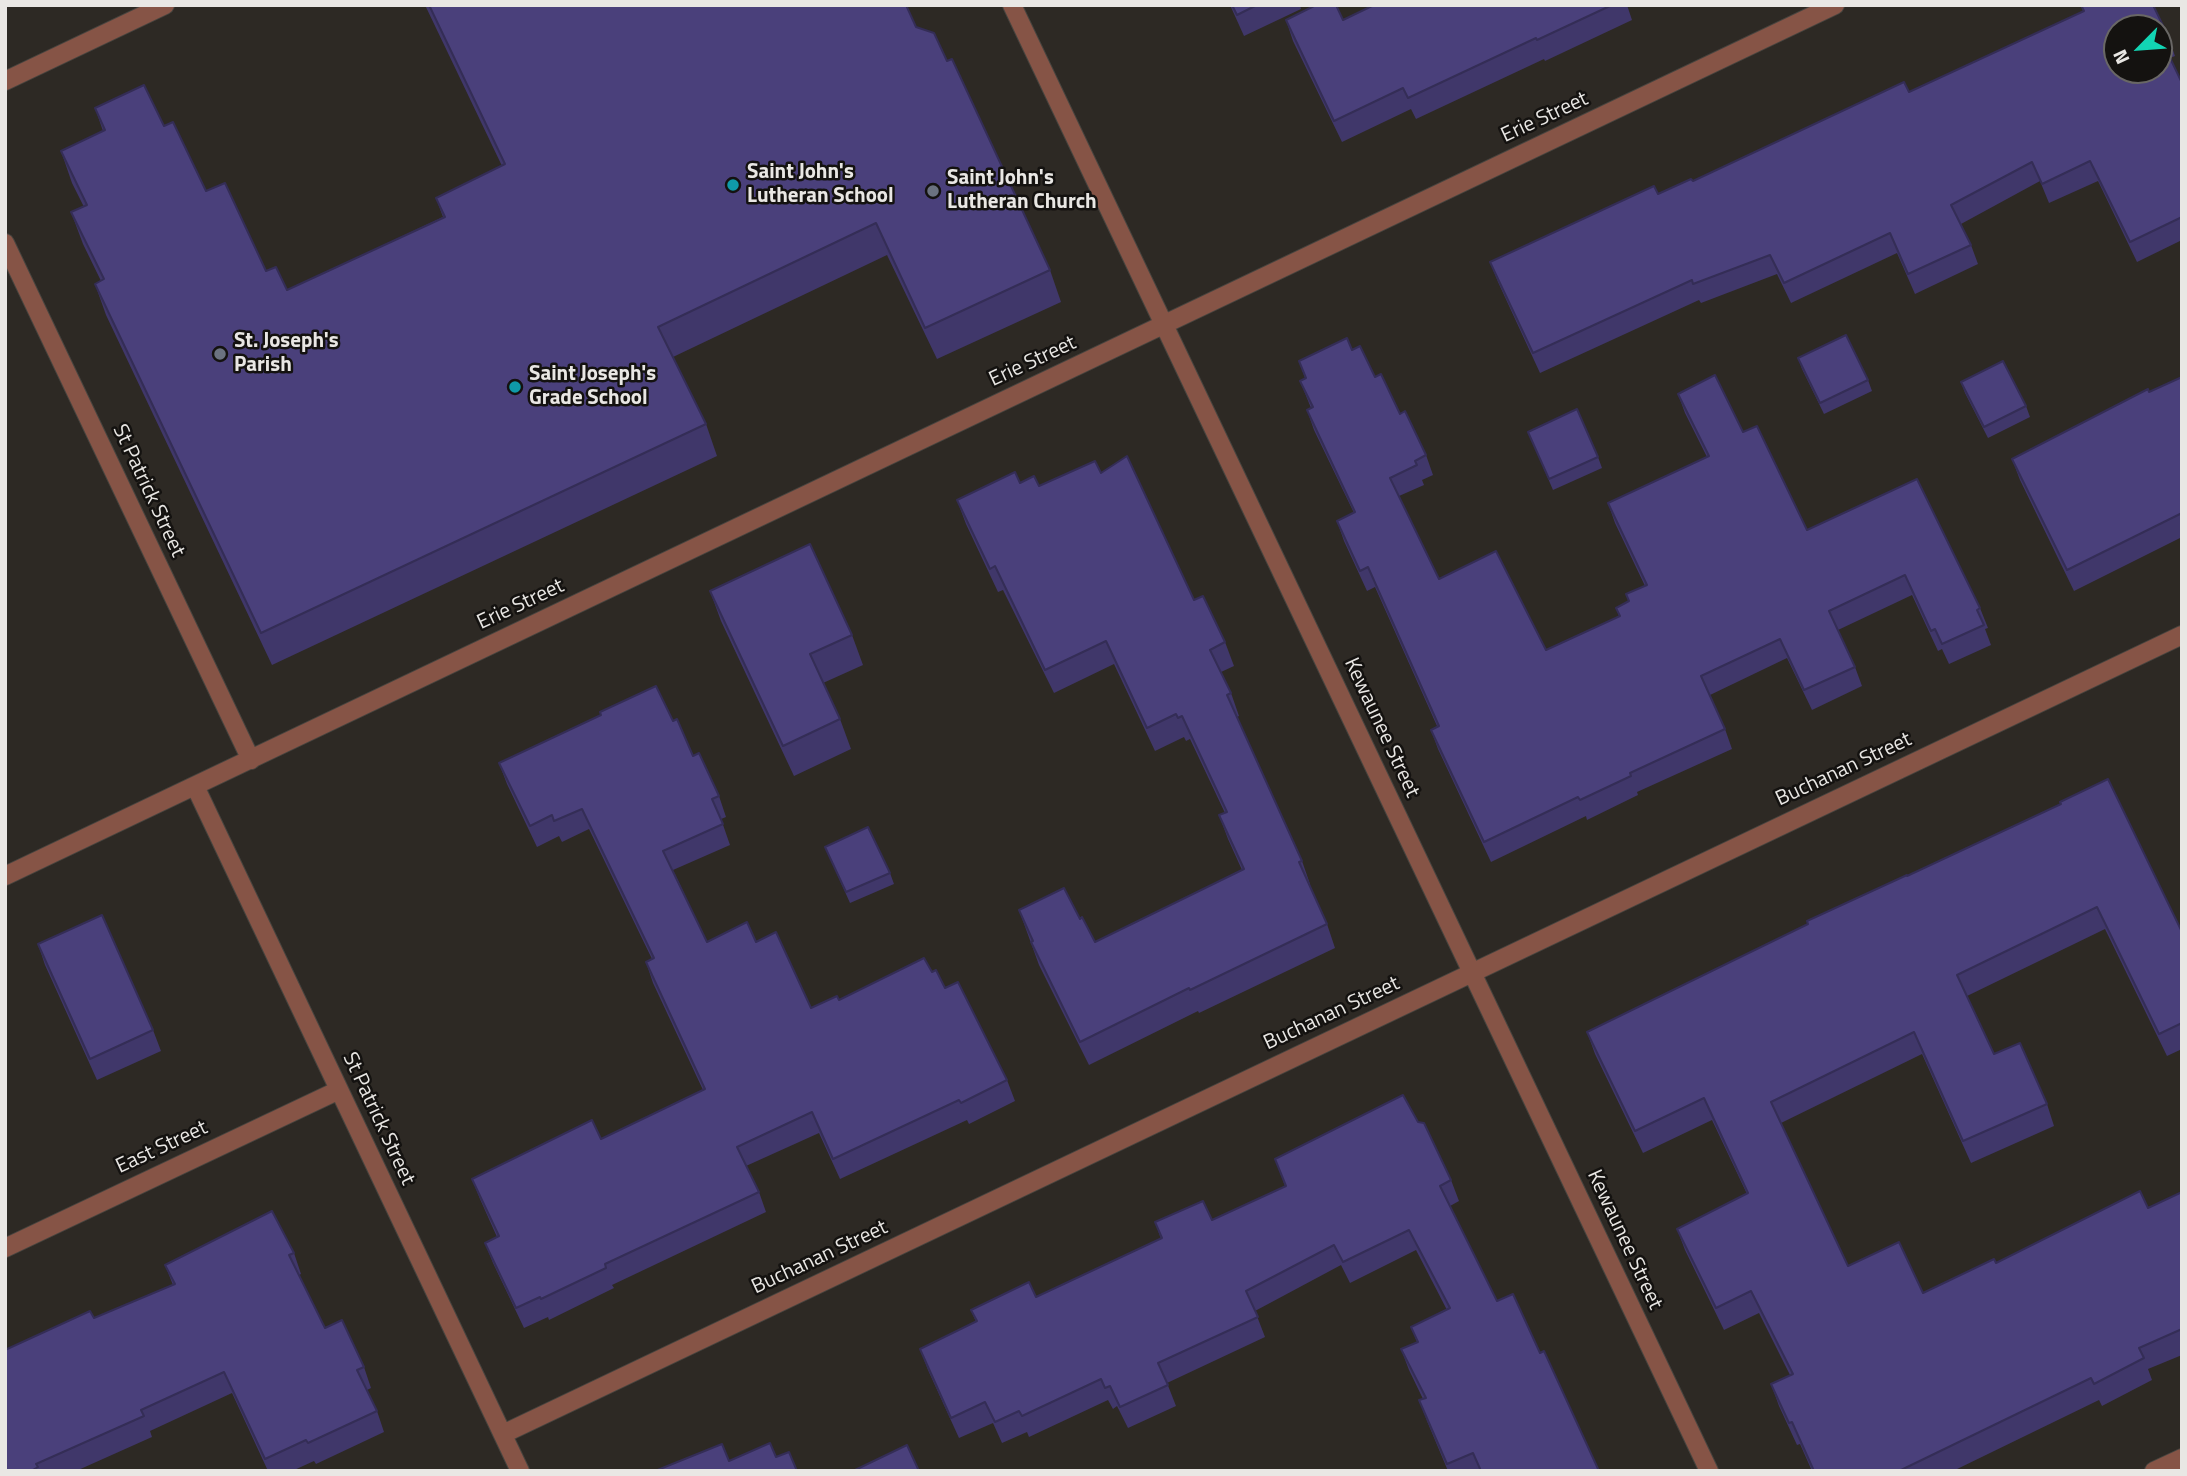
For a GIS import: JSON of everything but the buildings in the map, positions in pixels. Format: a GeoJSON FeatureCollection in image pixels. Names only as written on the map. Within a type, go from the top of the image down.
{"type":"FeatureCollection","features":[{"type":"Feature","properties":{"kind":"street"},"geometry":{"type":"LineString","coordinates":[[5,81],[165,5]]}},
{"type":"Feature","properties":{"kind":"street","name":"Kewaunee Street"},"geometry":{"type":"LineString","coordinates":[[1012,5],[1709,1471]]}},
{"type":"Feature","properties":{"kind":"street","name":"Erie Street"},"geometry":{"type":"LineString","coordinates":[[195,786],[1835,5]]}},
{"type":"Feature","properties":{"kind":"street","name":"St Patrick Street"},"geometry":{"type":"LineString","coordinates":[[5,243],[251,760]]}},
{"type":"Feature","properties":{"kind":"street","name":"Buchanan Street"},"geometry":{"type":"LineString","coordinates":[[503,1434],[2182,635]]}},
{"type":"Feature","properties":{"kind":"street"},"geometry":{"type":"LineString","coordinates":[[5,876],[195,786]]}},
{"type":"Feature","properties":{"kind":"street","name":"St Patrick Street"},"geometry":{"type":"LineString","coordinates":[[195,786],[520,1471]]}},
{"type":"Feature","properties":{"kind":"street","name":"East Street"},"geometry":{"type":"LineString","coordinates":[[5,1248],[339,1090]]}},
{"type":"Feature","properties":{"kind":"street"},"geometry":{"type":"LineString","coordinates":[[2154,1471],[2182,1458]]}},
{"type":"Feature","properties":{"kind":"place","name":"Saint John's Lutheran School"},"geometry":{"type":"Point","coordinates":[733,185]}},
{"type":"Feature","properties":{"kind":"place","name":"Saint John's Lutheran Church"},"geometry":{"type":"Point","coordinates":[933,191]}},
{"type":"Feature","properties":{"kind":"place","name":"St. Joseph's Parish"},"geometry":{"type":"Point","coordinates":[220,354]}},
{"type":"Feature","properties":{"kind":"place","name":"Saint Joseph's Grade School"},"geometry":{"type":"Point","coordinates":[515,387]}}]}
